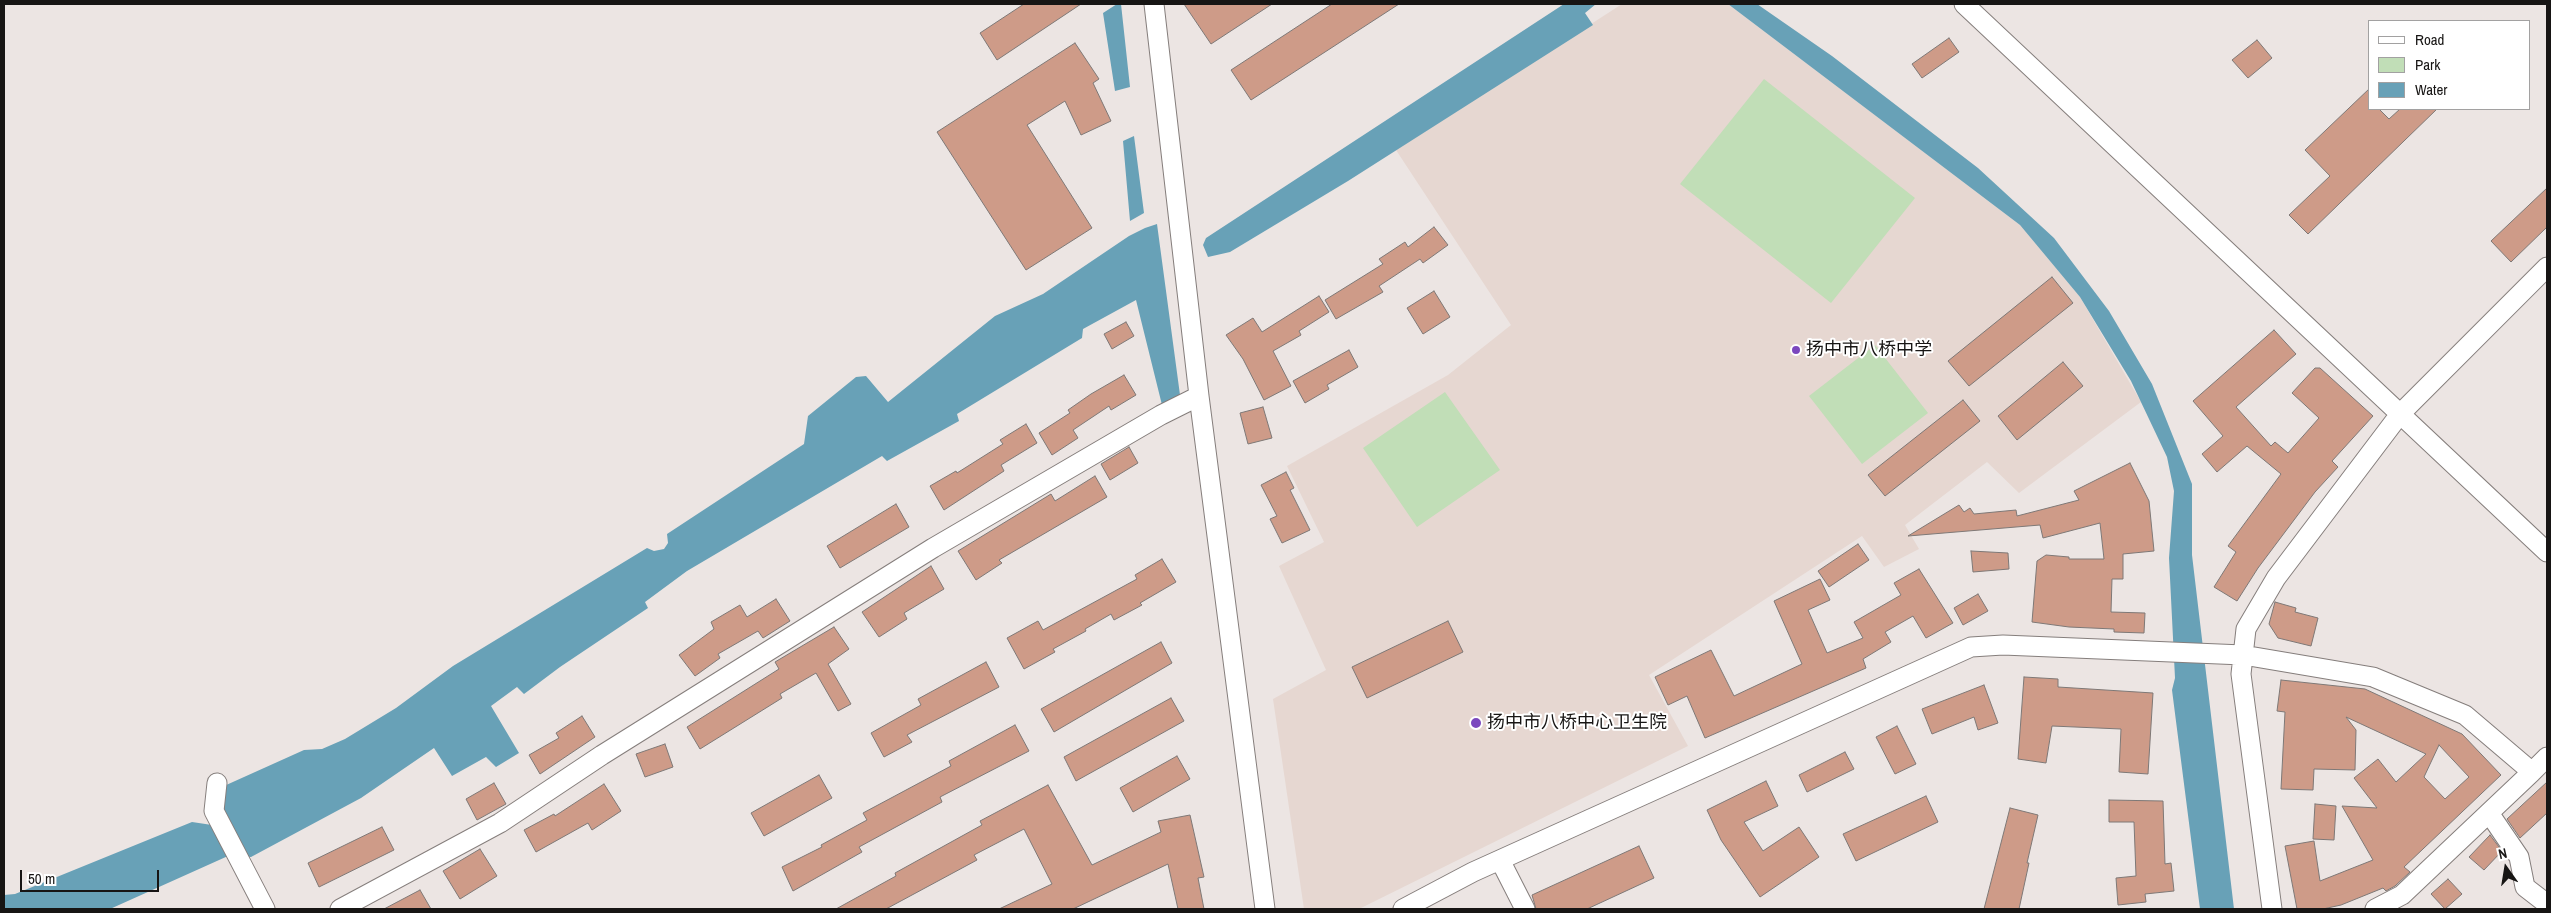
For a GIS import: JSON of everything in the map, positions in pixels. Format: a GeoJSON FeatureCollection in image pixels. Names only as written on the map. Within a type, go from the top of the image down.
{"type":"FeatureCollection","features":[{"type":"Feature","properties":{"kind":"street"},"geometry":{"type":"LineString","coordinates":[[1154,4],[1199,396],[1265,909]]}},
{"type":"Feature","properties":{"kind":"street"},"geometry":{"type":"LineString","coordinates":[[1964,4],[2547,552]]}},
{"type":"Feature","properties":{"kind":"street"},"geometry":{"type":"LineString","coordinates":[[2272,909],[2241,674],[2246,630],[2276,578],[2400,414],[2547,268]]}},
{"type":"Feature","properties":{"kind":"street"},"geometry":{"type":"LineString","coordinates":[[340,909],[500,823],[602,755],[933,548],[1162,415],[1199,396]]}},
{"type":"Feature","properties":{"kind":"street"},"geometry":{"type":"LineString","coordinates":[[1403,909],[1500,860],[1971,647],[2003,645],[2243,655],[2374,677],[2465,715],[2532,772]]}},
{"type":"Feature","properties":{"kind":"street"},"geometry":{"type":"LineString","coordinates":[[2375,909],[2402,895],[2547,757]]}},
{"type":"Feature","properties":{"kind":"street"},"geometry":{"type":"LineString","coordinates":[[217,783],[214,812],[265,909]]}},
{"type":"Feature","properties":{"kind":"street"},"geometry":{"type":"LineString","coordinates":[[2489,813],[2519,857],[2525,887],[2547,904]]}},
{"type":"Feature","properties":{"kind":"street"},"geometry":{"type":"LineString","coordinates":[[1500,860],[1525,909]]}},
{"type":"Feature","properties":{"kind":"shaded area","name":"扬中市八桥中学"},"geometry":{"type":"Polygon","coordinates":[[[1622,4],[1728,4],[2020,225],[2080,297],[2141,402],[2019,493],[1987,462],[1905,525],[1919,549],[1884,567],[1862,536],[1649,675],[1688,746],[1359,909],[1304,909],[1273,699],[1326,670],[1279,566],[1324,542],[1287,466],[1448,375],[1511,325],[1396,150],[1622,4]]]}},
{"type":"Feature","properties":{"kind":"green space"},"geometry":{"type":"Polygon","coordinates":[[[1764,79],[1915,198],[1831,303],[1680,184],[1764,79]]]}},
{"type":"Feature","properties":{"kind":"green space"},"geometry":{"type":"Polygon","coordinates":[[[1875,345],[1928,413],[1862,464],[1809,396],[1875,345]]]}},
{"type":"Feature","properties":{"kind":"green space"},"geometry":{"type":"Polygon","coordinates":[[[1445,392],[1500,470],[1417,527],[1363,448],[1445,392]]]}},
{"type":"Feature","properties":{"kind":"water"},"geometry":{"type":"Polygon","coordinates":[[[1117,4],[1121,4],[1130,87],[1115,91],[1103,13],[1117,4]]]}},
{"type":"Feature","properties":{"kind":"water"},"geometry":{"type":"Polygon","coordinates":[[[1564,4],[1596,4],[1585,13],[1593,25],[1348,181],[1230,252],[1208,257],[1203,245],[1206,238],[1564,4]]]}},
{"type":"Feature","properties":{"kind":"water"},"geometry":{"type":"Polygon","coordinates":[[[1728,4],[1757,4],[1832,56],[1978,168],[2054,238],[2109,311],[2152,384],[2192,484],[2192,555],[2234,909],[2200,909],[2172,690],[2175,678],[2169,558],[2174,491],[2167,457],[2131,381],[2080,297],[2020,225],[1728,4]]]}},
{"type":"Feature","properties":{"kind":"water"},"geometry":{"type":"Polygon","coordinates":[[[1134,136],[1144,213],[1130,221],[1123,141],[1134,136]]]}},
{"type":"Feature","properties":{"kind":"water"},"geometry":{"type":"Polygon","coordinates":[[[1157,224],[1180,395],[1162,405],[1136,300],[1083,329],[1082,338],[957,414],[959,421],[887,461],[882,456],[687,571],[645,602],[648,608],[560,667],[524,694],[517,687],[491,706],[519,753],[496,767],[486,757],[452,776],[434,748],[361,798],[251,857],[228,856],[110,909],[4,909],[4,895],[15,894],[192,822],[212,825],[228,818],[220,802],[224,786],[304,750],[322,749],[345,739],[396,708],[453,666],[647,548],[654,551],[664,549],[668,543],[667,534],[804,444],[808,416],[856,377],[866,376],[888,402],[995,316],[1043,294],[1129,236],[1157,224]]]}},
{"type":"Feature","properties":{"kind":"building"},"geometry":{"type":"Polygon","coordinates":[[[1024,4],[1081,4],[997,60],[980,33],[1024,4]]]}},
{"type":"Feature","properties":{"kind":"building"},"geometry":{"type":"Polygon","coordinates":[[[1184,4],[1272,4],[1211,44],[1184,4]]]}},
{"type":"Feature","properties":{"kind":"building"},"geometry":{"type":"Polygon","coordinates":[[[1332,4],[1399,4],[1251,100],[1231,70],[1332,4]]]}},
{"type":"Feature","properties":{"kind":"building"},"geometry":{"type":"Polygon","coordinates":[[[1949,38],[1959,52],[1922,78],[1912,64],[1949,38]]]}},
{"type":"Feature","properties":{"kind":"building"},"geometry":{"type":"Polygon","coordinates":[[[2257,40],[2272,58],[2248,78],[2232,60],[2257,40]]]}},
{"type":"Feature","properties":{"kind":"building"},"geometry":{"type":"Polygon","coordinates":[[[1075,43],[1099,79],[1093,83],[1111,121],[1081,135],[1065,101],[1027,125],[1092,228],[1026,270],[937,132],[1075,43]]]}},
{"type":"Feature","properties":{"kind":"building"},"geometry":{"type":"Polygon","coordinates":[[[2368,90],[2368,110],[2380,110],[2389,119],[2399,110],[2436,110],[2308,234],[2289,215],[2330,176],[2305,150],[2368,90]]]}},
{"type":"Feature","properties":{"kind":"building"},"geometry":{"type":"Polygon","coordinates":[[[2547,188],[2547,227],[2511,262],[2491,241],[2547,188]]]}},
{"type":"Feature","properties":{"kind":"building"},"geometry":{"type":"Polygon","coordinates":[[[1434,227],[1448,245],[1423,263],[1420,259],[1379,286],[1383,292],[1336,319],[1325,300],[1383,264],[1379,259],[1405,242],[1408,247],[1434,227]]]}},
{"type":"Feature","properties":{"kind":"building"},"geometry":{"type":"Polygon","coordinates":[[[2052,277],[2073,303],[1969,386],[1948,361],[2052,277]]]}},
{"type":"Feature","properties":{"kind":"building"},"geometry":{"type":"Polygon","coordinates":[[[1434,291],[1450,317],[1423,334],[1407,308],[1434,291]]]}},
{"type":"Feature","properties":{"kind":"building"},"geometry":{"type":"Polygon","coordinates":[[[1319,296],[1329,312],[1299,331],[1301,335],[1273,351],[1291,386],[1264,400],[1243,359],[1226,335],[1253,318],[1262,332],[1319,296]]]}},
{"type":"Feature","properties":{"kind":"building"},"geometry":{"type":"Polygon","coordinates":[[[1126,322],[1134,336],[1112,349],[1104,334],[1126,322]]]}},
{"type":"Feature","properties":{"kind":"building"},"geometry":{"type":"Polygon","coordinates":[[[2274,330],[2296,354],[2236,407],[2271,446],[2275,442],[2288,453],[2319,418],[2292,393],[2315,368],[2320,368],[2373,416],[2332,461],[2338,467],[2315,492],[2258,568],[2237,601],[2214,587],[2236,552],[2228,546],[2281,474],[2247,446],[2217,472],[2202,454],[2223,436],[2193,401],[2274,330]]]}},
{"type":"Feature","properties":{"kind":"building"},"geometry":{"type":"Polygon","coordinates":[[[1349,350],[1358,367],[1327,385],[1329,389],[1305,403],[1293,381],[1349,350]]]}},
{"type":"Feature","properties":{"kind":"building"},"geometry":{"type":"Polygon","coordinates":[[[2063,362],[2083,386],[2017,440],[1998,416],[2063,362]]]}},
{"type":"Feature","properties":{"kind":"building"},"geometry":{"type":"Polygon","coordinates":[[[1124,375],[1136,395],[1111,410],[1109,406],[1073,430],[1078,438],[1052,455],[1039,433],[1070,413],[1068,410],[1091,394],[1124,375]]]}},
{"type":"Feature","properties":{"kind":"building"},"geometry":{"type":"Polygon","coordinates":[[[1963,400],[1980,421],[1885,496],[1868,475],[1963,400]]]}},
{"type":"Feature","properties":{"kind":"building"},"geometry":{"type":"Polygon","coordinates":[[[1263,407],[1272,438],[1248,444],[1240,413],[1263,407]]]}},
{"type":"Feature","properties":{"kind":"building"},"geometry":{"type":"Polygon","coordinates":[[[1026,424],[1037,443],[1001,465],[1004,471],[944,510],[930,486],[956,471],[957,473],[1003,444],[1000,440],[1026,424]]]}},
{"type":"Feature","properties":{"kind":"building"},"geometry":{"type":"Polygon","coordinates":[[[1129,447],[1138,463],[1110,480],[1101,464],[1129,447]]]}},
{"type":"Feature","properties":{"kind":"building"},"geometry":{"type":"Polygon","coordinates":[[[2130,463],[2149,501],[2154,551],[2123,554],[2123,579],[2112,579],[2111,612],[2145,613],[2144,633],[2114,632],[2114,629],[2069,627],[2032,622],[2037,561],[2046,555],[2069,557],[2069,559],[2104,559],[2100,523],[2043,538],[2040,525],[1908,536],[1959,505],[1964,512],[1970,508],[1974,514],[2016,510],[2017,516],[2079,500],[2074,491],[2130,463]]]}},
{"type":"Feature","properties":{"kind":"building"},"geometry":{"type":"Polygon","coordinates":[[[1286,472],[1294,488],[1290,490],[1310,530],[1282,543],[1270,519],[1277,516],[1261,485],[1286,472]]]}},
{"type":"Feature","properties":{"kind":"building"},"geometry":{"type":"Polygon","coordinates":[[[1095,476],[1107,497],[999,560],[1002,563],[976,580],[958,551],[1051,494],[1055,501],[1095,476]]]}},
{"type":"Feature","properties":{"kind":"building"},"geometry":{"type":"Polygon","coordinates":[[[896,504],[909,527],[840,568],[827,546],[896,504]]]}},
{"type":"Feature","properties":{"kind":"building"},"geometry":{"type":"Polygon","coordinates":[[[1858,544],[1869,560],[1829,587],[1818,571],[1858,544]]]}},
{"type":"Feature","properties":{"kind":"building"},"geometry":{"type":"Polygon","coordinates":[[[1971,551],[2008,553],[2009,569],[1973,572],[1971,551]]]}},
{"type":"Feature","properties":{"kind":"building"},"geometry":{"type":"Polygon","coordinates":[[[1162,559],[1176,582],[1140,603],[1142,605],[1114,620],[1111,614],[1085,629],[1086,631],[1053,649],[1055,652],[1024,669],[1007,638],[1038,621],[1043,630],[1137,579],[1135,575],[1162,559]]]}},
{"type":"Feature","properties":{"kind":"building"},"geometry":{"type":"Polygon","coordinates":[[[931,566],[944,589],[904,613],[907,619],[879,637],[862,612],[931,566]]]}},
{"type":"Feature","properties":{"kind":"building"},"geometry":{"type":"Polygon","coordinates":[[[1919,569],[1953,623],[1926,638],[1913,616],[1885,632],[1891,642],[1863,659],[1866,668],[1705,738],[1687,696],[1668,705],[1655,677],[1711,650],[1734,696],[1802,664],[1774,601],[1820,579],[1830,600],[1808,610],[1827,653],[1863,638],[1854,622],[1901,595],[1894,583],[1919,569]]]}},
{"type":"Feature","properties":{"kind":"building"},"geometry":{"type":"Polygon","coordinates":[[[1978,594],[1988,611],[1963,625],[1954,608],[1978,594]]]}},
{"type":"Feature","properties":{"kind":"building"},"geometry":{"type":"Polygon","coordinates":[[[776,599],[790,621],[763,638],[758,631],[718,654],[720,658],[695,676],[679,655],[714,629],[711,622],[740,605],[747,617],[776,599]]]}},
{"type":"Feature","properties":{"kind":"building"},"geometry":{"type":"Polygon","coordinates":[[[2275,602],[2296,608],[2295,612],[2318,618],[2311,646],[2278,638],[2269,624],[2275,602]]]}},
{"type":"Feature","properties":{"kind":"building"},"geometry":{"type":"Polygon","coordinates":[[[1448,621],[1463,652],[1367,698],[1352,667],[1448,621]]]}},
{"type":"Feature","properties":{"kind":"building"},"geometry":{"type":"Polygon","coordinates":[[[834,627],[849,649],[828,664],[851,704],[838,711],[816,673],[780,694],[782,698],[700,749],[687,727],[779,669],[775,662],[834,627]]]}},
{"type":"Feature","properties":{"kind":"building"},"geometry":{"type":"Polygon","coordinates":[[[1161,642],[1172,663],[1054,732],[1041,709],[1161,642]]]}},
{"type":"Feature","properties":{"kind":"building"},"geometry":{"type":"Polygon","coordinates":[[[986,662],[999,687],[907,735],[912,742],[884,757],[871,733],[921,705],[918,699],[986,662]]]}},
{"type":"Feature","properties":{"kind":"building"},"geometry":{"type":"Polygon","coordinates":[[[2024,677],[2058,679],[2058,687],[2153,693],[2148,774],[2119,772],[2121,729],[2052,726],[2046,763],[2018,759],[2024,677]]]}},
{"type":"Feature","properties":{"kind":"building"},"geometry":{"type":"Polygon","coordinates":[[[2281,680],[2365,689],[2462,734],[2501,775],[2404,867],[2410,872],[2395,886],[2386,891],[2383,888],[2341,905],[2323,909],[2297,909],[2285,846],[2314,841],[2320,881],[2373,860],[2342,806],[2377,808],[2354,778],[2378,759],[2396,782],[2426,754],[2346,717],[2356,730],[2355,770],[2314,769],[2313,790],[2281,789],[2285,712],[2277,711],[2281,680]],[[2439,745],[2424,777],[2445,799],[2469,777],[2439,745]]]}},
{"type":"Feature","properties":{"kind":"building"},"geometry":{"type":"Polygon","coordinates":[[[1984,685],[1998,723],[1978,730],[1974,717],[1932,734],[1922,709],[1984,685]]]}},
{"type":"Feature","properties":{"kind":"building"},"geometry":{"type":"Polygon","coordinates":[[[1171,698],[1184,721],[1076,781],[1064,757],[1171,698]]]}},
{"type":"Feature","properties":{"kind":"building"},"geometry":{"type":"Polygon","coordinates":[[[582,716],[595,737],[540,774],[529,755],[559,738],[556,733],[582,716]]]}},
{"type":"Feature","properties":{"kind":"building"},"geometry":{"type":"Polygon","coordinates":[[[1015,725],[1029,751],[940,797],[942,802],[859,847],[862,852],[793,891],[782,867],[822,847],[821,845],[867,820],[863,813],[951,766],[949,761],[1015,725]]]}},
{"type":"Feature","properties":{"kind":"building"},"geometry":{"type":"Polygon","coordinates":[[[1897,726],[1916,764],[1895,774],[1876,737],[1897,726]]]}},
{"type":"Feature","properties":{"kind":"building"},"geometry":{"type":"Polygon","coordinates":[[[665,744],[673,767],[645,777],[636,754],[665,744]]]}},
{"type":"Feature","properties":{"kind":"building"},"geometry":{"type":"Polygon","coordinates":[[[1845,752],[1854,769],[1807,792],[1799,775],[1845,752]]]}},
{"type":"Feature","properties":{"kind":"building"},"geometry":{"type":"Polygon","coordinates":[[[1177,756],[1190,779],[1133,812],[1120,788],[1177,756]]]}},
{"type":"Feature","properties":{"kind":"building"},"geometry":{"type":"Polygon","coordinates":[[[819,775],[832,798],[764,836],[751,813],[819,775]]]}},
{"type":"Feature","properties":{"kind":"building"},"geometry":{"type":"Polygon","coordinates":[[[1766,781],[1778,806],[1744,822],[1763,851],[1799,827],[1819,857],[1760,897],[1721,840],[1707,810],[1766,781]]]}},
{"type":"Feature","properties":{"kind":"building"},"geometry":{"type":"Polygon","coordinates":[[[2547,782],[2547,813],[2520,838],[2507,819],[2547,782]]]}},
{"type":"Feature","properties":{"kind":"building"},"geometry":{"type":"Polygon","coordinates":[[[494,783],[506,804],[477,820],[466,799],[494,783]]]}},
{"type":"Feature","properties":{"kind":"building"},"geometry":{"type":"Polygon","coordinates":[[[604,784],[621,811],[592,830],[588,823],[536,852],[524,830],[554,814],[555,816],[604,784]]]}},
{"type":"Feature","properties":{"kind":"building"},"geometry":{"type":"Polygon","coordinates":[[[1048,785],[1092,865],[1161,832],[1158,821],[1190,815],[1204,877],[1198,878],[1204,909],[1178,909],[1168,864],[1073,909],[999,909],[1052,884],[1024,829],[974,855],[977,860],[886,909],[836,909],[896,876],[895,873],[982,825],[980,821],[1048,785]]]}},
{"type":"Feature","properties":{"kind":"building"},"geometry":{"type":"Polygon","coordinates":[[[1926,796],[1938,822],[1856,861],[1843,834],[1926,796]]]}},
{"type":"Feature","properties":{"kind":"building"},"geometry":{"type":"Polygon","coordinates":[[[2109,800],[2163,801],[2165,864],[2171,863],[2174,891],[2145,894],[2146,902],[2118,905],[2116,878],[2136,876],[2134,822],[2109,822],[2109,800]]]}},
{"type":"Feature","properties":{"kind":"building"},"geometry":{"type":"Polygon","coordinates":[[[2315,804],[2336,806],[2334,840],[2313,839],[2315,804]]]}},
{"type":"Feature","properties":{"kind":"building"},"geometry":{"type":"Polygon","coordinates":[[[2010,808],[2038,815],[2019,909],[1984,909],[2010,808]]]}},
{"type":"Feature","properties":{"kind":"building"},"geometry":{"type":"Polygon","coordinates":[[[382,827],[394,850],[319,887],[308,863],[382,827]]]}},
{"type":"Feature","properties":{"kind":"building"},"geometry":{"type":"Polygon","coordinates":[[[2490,835],[2502,851],[2484,870],[2469,857],[2490,835]]]}},
{"type":"Feature","properties":{"kind":"building"},"geometry":{"type":"Polygon","coordinates":[[[1639,846],[1654,878],[1587,909],[1536,909],[1532,895],[1639,846]]]}},
{"type":"Feature","properties":{"kind":"building"},"geometry":{"type":"Polygon","coordinates":[[[480,849],[497,876],[460,899],[443,871],[480,849]]]}},
{"type":"Feature","properties":{"kind":"building"},"geometry":{"type":"Polygon","coordinates":[[[2448,879],[2462,894],[2445,909],[2431,894],[2448,879]]]}},
{"type":"Feature","properties":{"kind":"building"},"geometry":{"type":"Polygon","coordinates":[[[420,890],[431,909],[384,909],[420,890]]]}},
{"type":"Feature","properties":{"kind":"place","name":"扬中市八桥中学"},"geometry":{"type":"Point","coordinates":[1796,350]}},
{"type":"Feature","properties":{"kind":"place","name":"扬中市八桥中心卫生院"},"geometry":{"type":"Point","coordinates":[1476,723]}}]}
